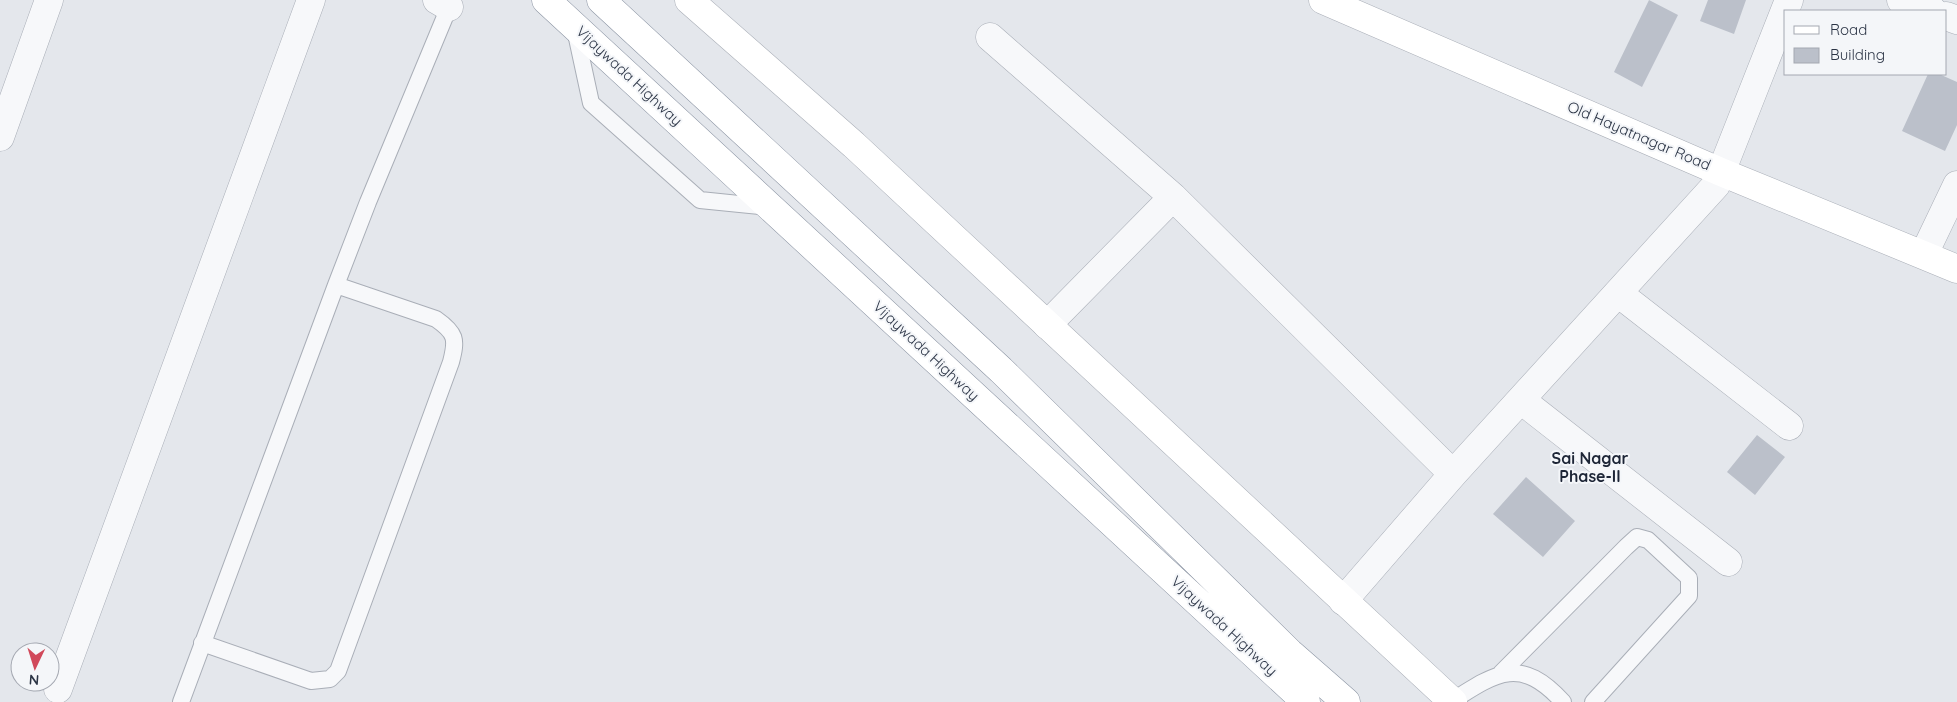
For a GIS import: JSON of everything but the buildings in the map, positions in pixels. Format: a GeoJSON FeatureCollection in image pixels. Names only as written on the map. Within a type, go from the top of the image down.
{"type":"FeatureCollection","features":[{"type":"Feature","properties":{"kind":"main road","name":"Vijaywada Highway"},"geometry":{"type":"LineString","coordinates":[[546,0],[1306,702]]}},
{"type":"Feature","properties":{"kind":"main road","name":"Vijaywada Highway"},"geometry":{"type":"LineString","coordinates":[[601,0],[1001,370],[1290,653],[1346,702]]}},
{"type":"Feature","properties":{"kind":"main road"},"geometry":{"type":"LineString","coordinates":[[689,0],[854,145],[1452,701]]}},
{"type":"Feature","properties":{"kind":"main road","name":"Old Hayatnagar Road"},"geometry":{"type":"LineString","coordinates":[[1323,0],[1722,172],[1957,269]]}},
{"type":"Feature","properties":{"kind":"street"},"geometry":{"type":"LineString","coordinates":[[0,137],[49,0]]}},
{"type":"Feature","properties":{"kind":"street"},"geometry":{"type":"LineString","coordinates":[[60,685],[311,0]]}},
{"type":"Feature","properties":{"kind":"street"},"geometry":{"type":"LineString","coordinates":[[1901,0],[1930,10]]}},
{"type":"Feature","properties":{"kind":"street"},"geometry":{"type":"LineString","coordinates":[[1343,601],[1452,474],[1716,186],[1784,13]]}},
{"type":"Feature","properties":{"kind":"street"},"geometry":{"type":"LineString","coordinates":[[990,37],[1172,197],[1452,474]]}},
{"type":"Feature","properties":{"kind":"street"},"geometry":{"type":"LineString","coordinates":[[1924,254],[1957,185]]}},
{"type":"Feature","properties":{"kind":"street"},"geometry":{"type":"LineString","coordinates":[[1047,325],[1172,197]]}},
{"type":"Feature","properties":{"kind":"street"},"geometry":{"type":"LineString","coordinates":[[1618,292],[1789,426]]}},
{"type":"Feature","properties":{"kind":"street"},"geometry":{"type":"LineString","coordinates":[[1521,400],[1728,562]]}},
{"type":"Feature","properties":{"kind":"lane"},"geometry":{"type":"LineString","coordinates":[[181,702],[443,4]]}},
{"type":"Feature","properties":{"kind":"lane"},"geometry":{"type":"LineString","coordinates":[[575,26],[591,103],[700,200],[771,207]]}},
{"type":"Feature","properties":{"kind":"lane"},"geometry":{"type":"LineString","coordinates":[[202,643],[311,681],[330,679],[338,671],[451,362],[455,344],[450,328],[436,319],[336,285]]}},
{"type":"Feature","properties":{"kind":"lane"},"geometry":{"type":"LineString","coordinates":[[1452,701],[1501,673],[1637,537],[1648,540],[1688,578],[1689,596],[1593,702]]}},
{"type":"Feature","properties":{"kind":"lane"},"geometry":{"type":"LineString","coordinates":[[1501,673],[1524,674],[1535,679],[1563,702]]}},
{"type":"Feature","properties":{"kind":"district","name":"Sai Nagar Phase-II"},"geometry":{"type":"Point","coordinates":[1590,467]}}]}
